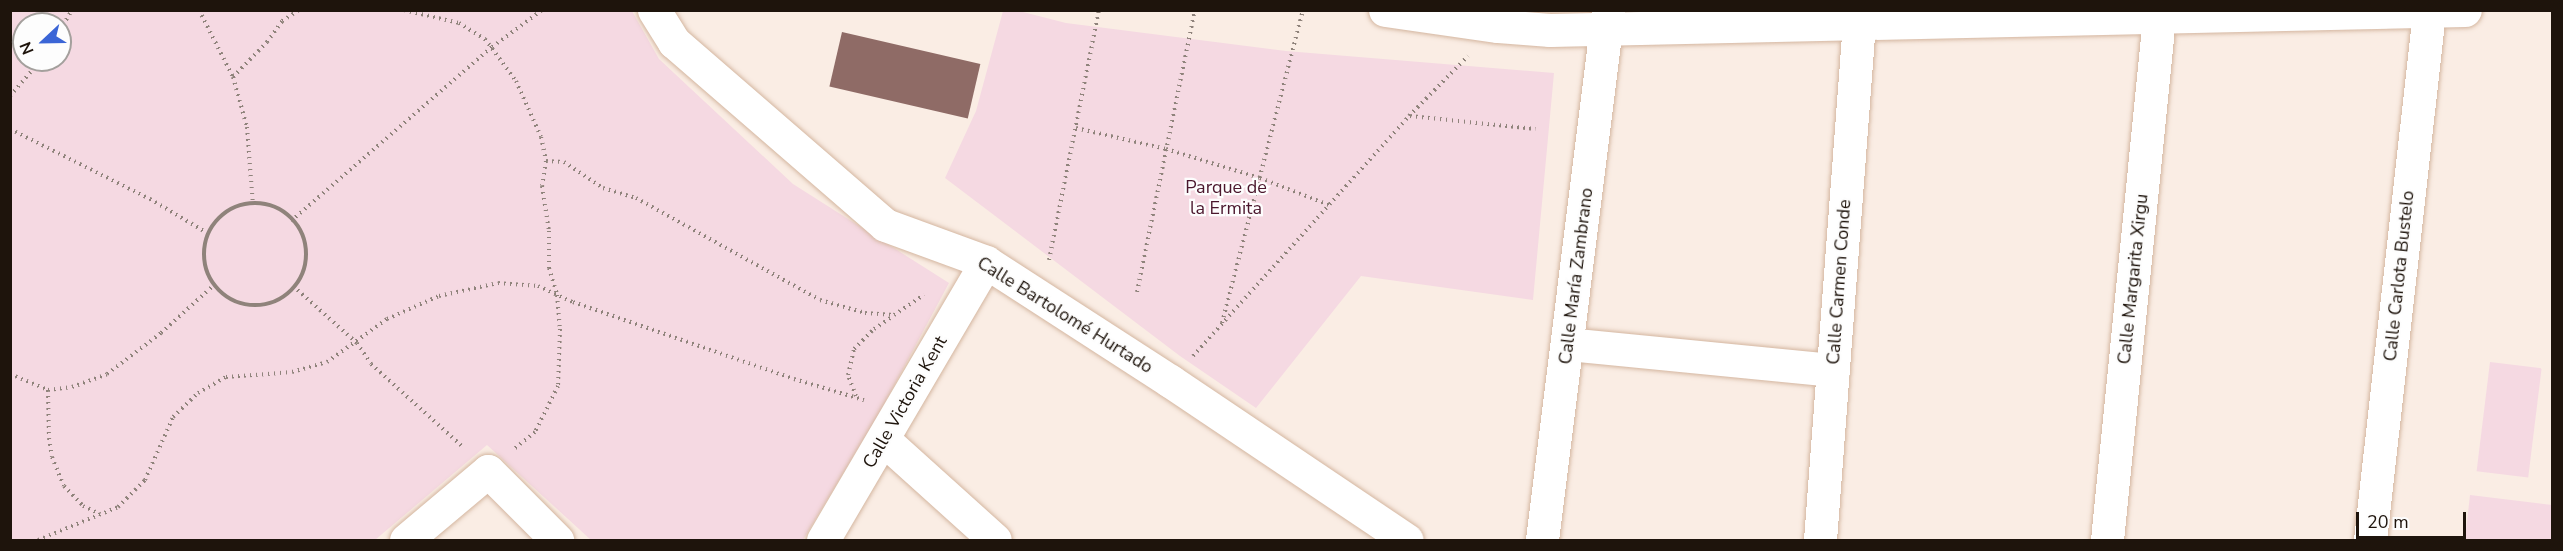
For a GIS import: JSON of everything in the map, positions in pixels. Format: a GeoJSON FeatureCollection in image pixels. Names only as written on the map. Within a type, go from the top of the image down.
{"type":"FeatureCollection","features":[{"type":"Feature","properties":{"kind":"street","name":"Calle Bartolomé Hurtado"},"geometry":{"type":"LineString","coordinates":[[654,10],[674,42],[885,225],[986,262],[1170,381],[1407,540]]}},
{"type":"Feature","properties":{"kind":"street"},"geometry":{"type":"LineString","coordinates":[[1385,10],[1498,26],[1550,30],[1607,19],[1859,22],[2466,10]]}},
{"type":"Feature","properties":{"kind":"street","name":"Calle Carlota Bustelo"},"geometry":{"type":"LineString","coordinates":[[2370,540],[2428,12]]}},
{"type":"Feature","properties":{"kind":"street","name":"Calle Margarita Xirgu"},"geometry":{"type":"LineString","coordinates":[[2107,540],[2159,17]]}},
{"type":"Feature","properties":{"kind":"street","name":"Calle María Zambrano"},"geometry":{"type":"LineString","coordinates":[[1542,540],[1607,19]]}},
{"type":"Feature","properties":{"kind":"street","name":"Calle Carmen Conde"},"geometry":{"type":"LineString","coordinates":[[1820,540],[1859,22]]}},
{"type":"Feature","properties":{"kind":"street","name":"Calle Victoria Kent"},"geometry":{"type":"LineString","coordinates":[[824,540],[986,262]]}},
{"type":"Feature","properties":{"kind":"street"},"geometry":{"type":"LineString","coordinates":[[1567,344],[1833,370]]}},
{"type":"Feature","properties":{"kind":"street"},"geometry":{"type":"LineString","coordinates":[[891,427],[995,540]]}},
{"type":"Feature","properties":{"kind":"street"},"geometry":{"type":"LineString","coordinates":[[406,540],[488,471],[557,540]]}},
{"type":"Feature","properties":{"kind":"path"},"geometry":{"type":"LineString","coordinates":[[199,10],[233,77],[247,127],[253,204]]}},
{"type":"Feature","properties":{"kind":"path"},"geometry":{"type":"LineString","coordinates":[[233,77],[267,42],[282,21],[299,10]]}},
{"type":"Feature","properties":{"kind":"path"},"geometry":{"type":"LineString","coordinates":[[293,286],[357,343],[371,364],[488,471],[535,432],[558,386],[560,329],[557,295],[549,268],[549,231],[542,186],[546,161],[541,137],[520,91],[485,39],[459,23],[404,10]]}},
{"type":"Feature","properties":{"kind":"path"},"geometry":{"type":"LineString","coordinates":[[291,221],[492,47],[542,10]]}},
{"type":"Feature","properties":{"kind":"path"},"geometry":{"type":"LineString","coordinates":[[1041,297],[1100,10]]}},
{"type":"Feature","properties":{"kind":"path"},"geometry":{"type":"LineString","coordinates":[[1137,292],[1194,10]]}},
{"type":"Feature","properties":{"kind":"path"},"geometry":{"type":"LineString","coordinates":[[1221,324],[1303,10]]}},
{"type":"Feature","properties":{"kind":"path"},"geometry":{"type":"LineString","coordinates":[[1170,381],[1409,116],[1498,26]]}},
{"type":"Feature","properties":{"kind":"path"},"geometry":{"type":"LineString","coordinates":[[10,96],[31,72]]}},
{"type":"Feature","properties":{"kind":"path"},"geometry":{"type":"LineString","coordinates":[[1409,116],[1534,129]]}},
{"type":"Feature","properties":{"kind":"path"},"geometry":{"type":"LineString","coordinates":[[1076,128],[1166,149],[1260,178],[1329,205]]}},
{"type":"Feature","properties":{"kind":"path"},"geometry":{"type":"LineString","coordinates":[[10,129],[150,199],[209,234]]}},
{"type":"Feature","properties":{"kind":"path"},"geometry":{"type":"LineString","coordinates":[[546,161],[564,162],[603,188],[646,204],[820,300],[866,313],[894,315]]}},
{"type":"Feature","properties":{"kind":"path"},"geometry":{"type":"LineString","coordinates":[[267,204],[282,210],[291,221],[301,232],[306,246],[302,275],[283,298],[269,304],[253,306],[238,303],[224,296],[207,273],[203,260],[204,247],[215,221],[225,212],[239,205],[267,204]]}},
{"type":"Feature","properties":{"kind":"path"},"geometry":{"type":"LineString","coordinates":[[38,540],[118,507],[145,480],[173,417],[198,393],[226,377],[292,372],[327,362],[357,343],[387,319],[440,296],[498,283],[538,286],[557,295],[794,379],[856,396],[891,427]]}},
{"type":"Feature","properties":{"kind":"path"},"geometry":{"type":"LineString","coordinates":[[10,374],[48,390],[72,387],[107,374],[161,333],[215,284]]}},
{"type":"Feature","properties":{"kind":"path"},"geometry":{"type":"LineString","coordinates":[[856,396],[848,375],[854,349],[874,329],[932,290]]}},
{"type":"Feature","properties":{"kind":"path"},"geometry":{"type":"LineString","coordinates":[[48,390],[49,438],[52,458],[64,486],[83,506],[100,514]]}},
{"type":"Feature","properties":{"kind":"green space"},"geometry":{"type":"Polygon","coordinates":[[[10,11],[632,11],[659,59],[793,184],[949,283],[881,410],[803,540],[591,540],[487,445],[375,540],[11,540],[10,11]]]}},
{"type":"Feature","properties":{"kind":"green space","name":"Parque de la Ermita"},"geometry":{"type":"Polygon","coordinates":[[[1003,11],[1019,11],[1066,23],[1286,51],[1554,73],[1533,300],[1361,276],[1256,408],[1180,356],[945,178],[976,111],[1003,11]]]}},
{"type":"Feature","properties":{"kind":"green space"},"geometry":{"type":"Polygon","coordinates":[[[2490,362],[2542,368],[2528,478],[2477,471],[2490,362]]]}},
{"type":"Feature","properties":{"kind":"green space"},"geometry":{"type":"Polygon","coordinates":[[[2470,495],[2552,505],[2552,540],[2465,540],[2470,495]]]}},
{"type":"Feature","properties":{"kind":"building"},"geometry":{"type":"Polygon","coordinates":[[[842,32],[980,64],[968,119],[829,87],[842,32]]]}}]}
